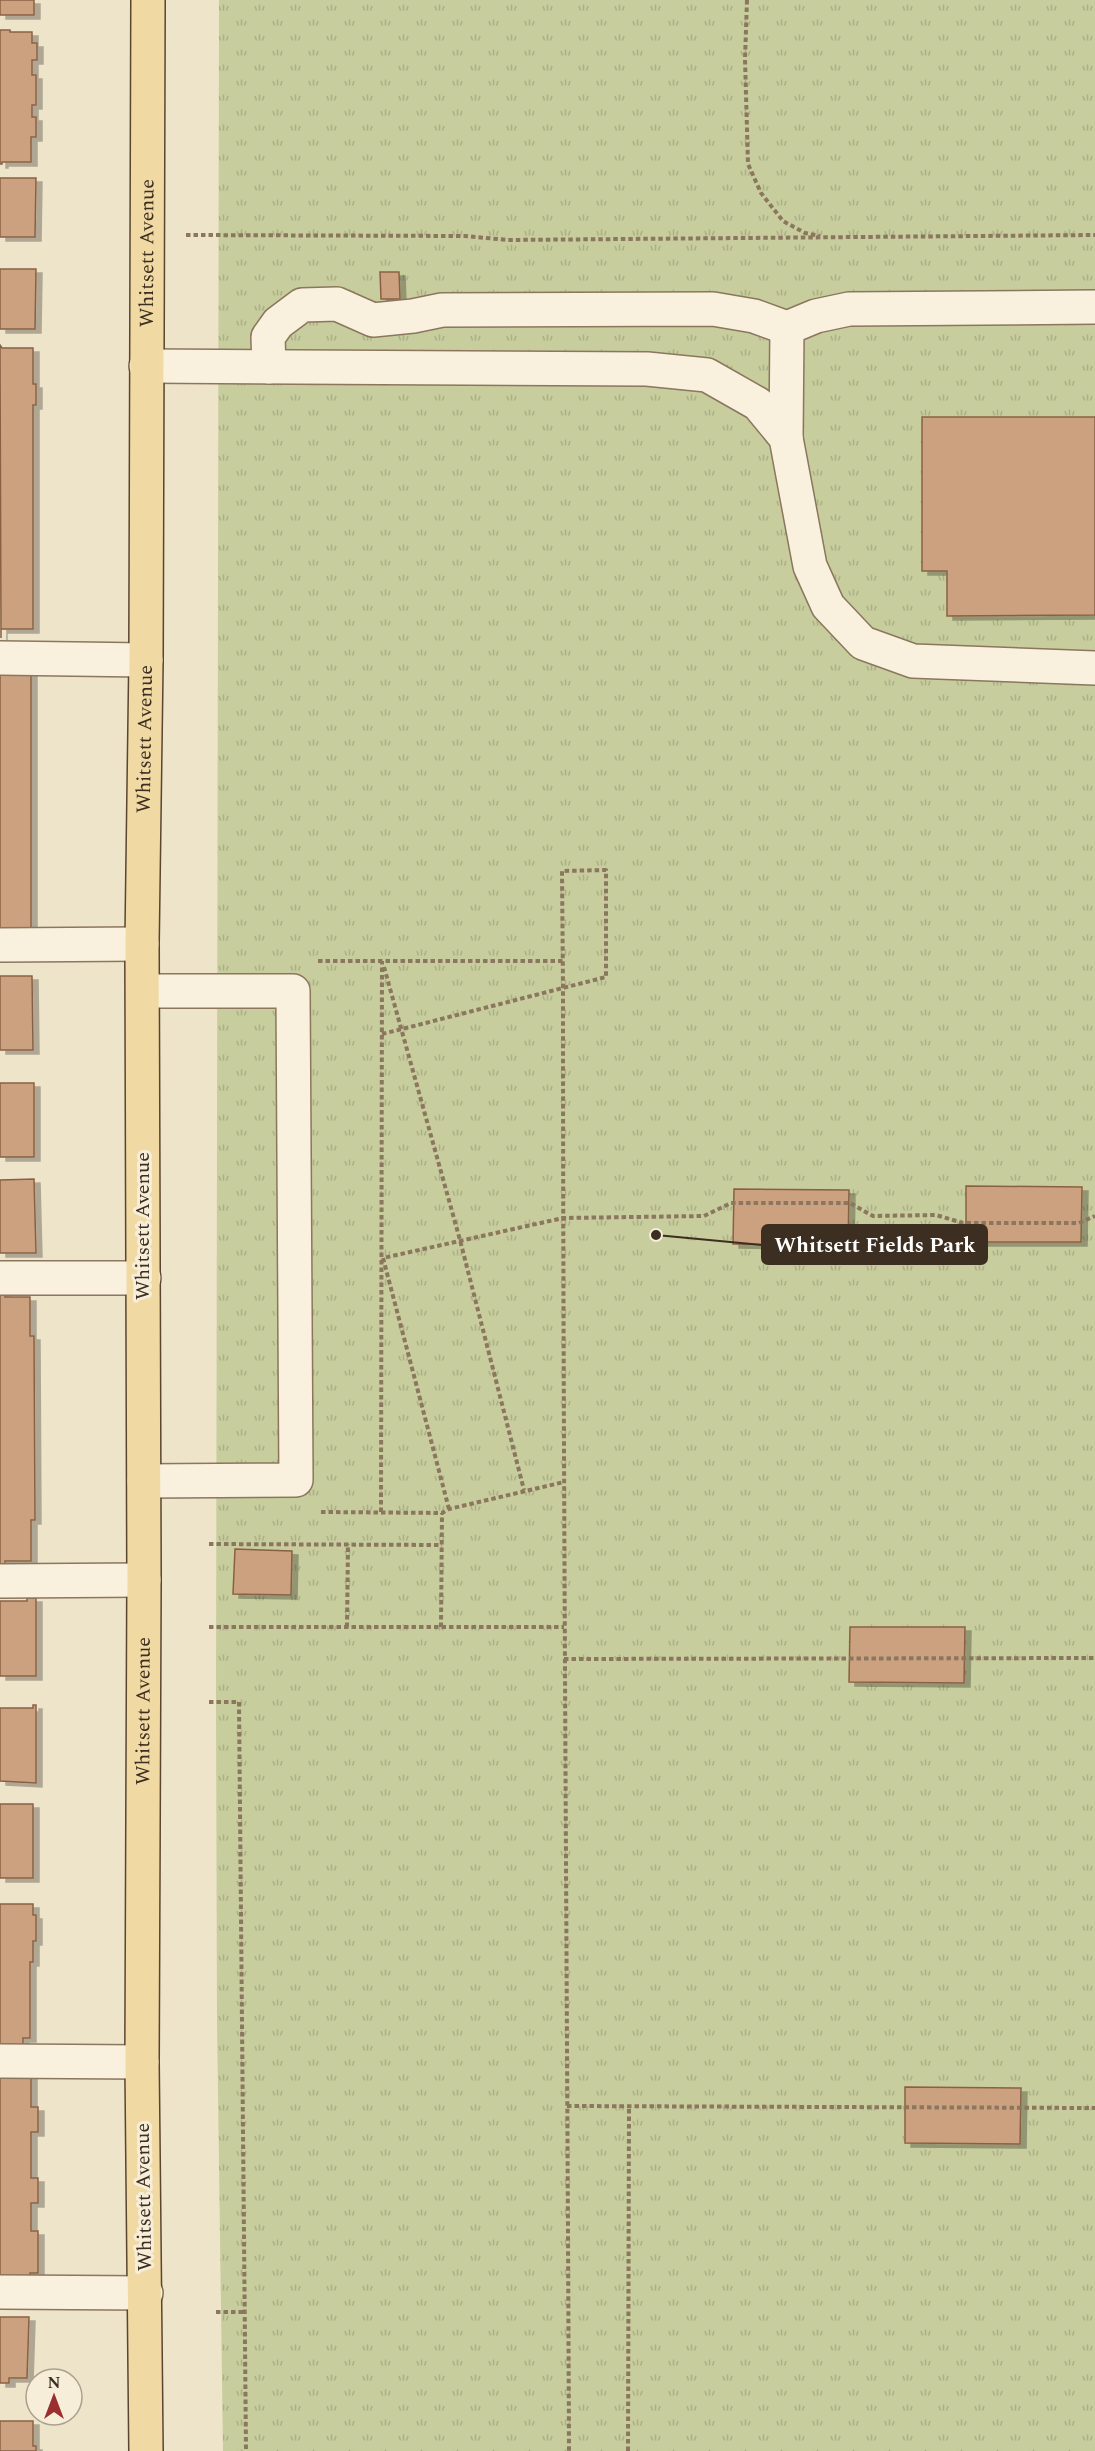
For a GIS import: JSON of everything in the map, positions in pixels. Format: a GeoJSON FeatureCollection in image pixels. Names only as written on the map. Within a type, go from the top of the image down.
{"type":"FeatureCollection","features":[{"type":"Feature","properties":{"kind":"main road","name":"Whitsett Avenue"},"geometry":{"type":"LineString","coordinates":[[146,2451],[142,2062],[144,1278],[142,944],[146,660],[148,0]]}},
{"type":"Feature","properties":{"kind":"lane"},"geometry":{"type":"LineString","coordinates":[[269,367],[268,337],[278,322],[302,305],[337,304],[373,320],[442,310],[713,309],[754,316],[787,328],[816,316],[849,309],[1095,307]]}},
{"type":"Feature","properties":{"kind":"lane"},"geometry":{"type":"LineString","coordinates":[[787,328],[786,438],[810,566],[828,606],[863,643],[913,661],[1095,668]]}},
{"type":"Feature","properties":{"kind":"lane"},"geometry":{"type":"LineString","coordinates":[[146,366],[647,369],[708,375],[758,404],[786,438]]}},
{"type":"Feature","properties":{"kind":"lane"},"geometry":{"type":"LineString","coordinates":[[0,658],[146,660]]}},
{"type":"Feature","properties":{"kind":"lane"},"geometry":{"type":"LineString","coordinates":[[0,945],[142,944]]}},
{"type":"Feature","properties":{"kind":"lane"},"geometry":{"type":"LineString","coordinates":[[143,992],[293,992],[296,1480],[144,1481]]}},
{"type":"Feature","properties":{"kind":"lane"},"geometry":{"type":"LineString","coordinates":[[0,1278],[144,1278]]}},
{"type":"Feature","properties":{"kind":"lane"},"geometry":{"type":"LineString","coordinates":[[0,1581],[144,1580]]}},
{"type":"Feature","properties":{"kind":"lane"},"geometry":{"type":"LineString","coordinates":[[0,2061],[142,2062]]}},
{"type":"Feature","properties":{"kind":"lane"},"geometry":{"type":"LineString","coordinates":[[0,2292],[146,2293]]}},
{"type":"Feature","properties":{"kind":"path"},"geometry":{"type":"LineString","coordinates":[[747,0],[745,59],[748,164],[761,193],[783,221],[805,233],[827,238]]}},
{"type":"Feature","properties":{"kind":"path"},"geometry":{"type":"LineString","coordinates":[[146,235],[465,236],[508,240],[1095,235]]}},
{"type":"Feature","properties":{"kind":"path"},"geometry":{"type":"LineString","coordinates":[[382,1034],[402,1029],[563,988],[606,977],[606,870],[562,871],[563,961],[563,988],[563,1218],[564,1659],[569,2451]]}},
{"type":"Feature","properties":{"kind":"path"},"geometry":{"type":"LineString","coordinates":[[382,960],[460,1240],[524,1490]]}},
{"type":"Feature","properties":{"kind":"path"},"geometry":{"type":"LineString","coordinates":[[381,1512],[382,960]]}},
{"type":"Feature","properties":{"kind":"path"},"geometry":{"type":"LineString","coordinates":[[310,961],[563,961]]}},
{"type":"Feature","properties":{"kind":"path"},"geometry":{"type":"LineString","coordinates":[[383,1258],[563,1218],[704,1216],[731,1203],[850,1203],[873,1216],[936,1215],[963,1223],[1079,1223],[1095,1216]]}},
{"type":"Feature","properties":{"kind":"path"},"geometry":{"type":"LineString","coordinates":[[383,1258],[449,1509]]}},
{"type":"Feature","properties":{"kind":"path"},"geometry":{"type":"LineString","coordinates":[[313,1512],[442,1513],[449,1509],[564,1482]]}},
{"type":"Feature","properties":{"kind":"path"},"geometry":{"type":"LineString","coordinates":[[441,1627],[442,1513]]}},
{"type":"Feature","properties":{"kind":"path"},"geometry":{"type":"LineString","coordinates":[[210,1544],[442,1545]]}},
{"type":"Feature","properties":{"kind":"path"},"geometry":{"type":"LineString","coordinates":[[347,1627],[348,1544]]}},
{"type":"Feature","properties":{"kind":"path"},"geometry":{"type":"LineString","coordinates":[[210,1627],[564,1627]]}},
{"type":"Feature","properties":{"kind":"path"},"geometry":{"type":"LineString","coordinates":[[564,1659],[1095,1658]]}},
{"type":"Feature","properties":{"kind":"path"},"geometry":{"type":"LineString","coordinates":[[210,1702],[239,1702],[246,2451]]}},
{"type":"Feature","properties":{"kind":"path"},"geometry":{"type":"LineString","coordinates":[[567,2106],[1095,2108]]}},
{"type":"Feature","properties":{"kind":"path"},"geometry":{"type":"LineString","coordinates":[[628,2451],[629,2106]]}},
{"type":"Feature","properties":{"kind":"path"},"geometry":{"type":"LineString","coordinates":[[216,2312],[245,2312]]}},
{"type":"Feature","properties":{"kind":"green space"},"geometry":{"type":"Polygon","coordinates":[[[219,0],[1095,0],[1095,2451],[223,2451],[217,2020],[216,1702],[219,0]]]}},
{"type":"Feature","properties":{"kind":"building"},"geometry":{"type":"Polygon","coordinates":[[[0,0],[34,0],[34,15],[0,15],[0,0]]]}},
{"type":"Feature","properties":{"kind":"building"},"geometry":{"type":"Polygon","coordinates":[[[0,30],[32,32],[32,43],[37,43],[37,60],[32,60],[32,75],[36,75],[36,105],[32,105],[32,117],[36,117],[36,137],[31,137],[31,162],[2,162],[0,164],[0,30]]]}},
{"type":"Feature","properties":{"kind":"building"},"geometry":{"type":"Polygon","coordinates":[[[0,178],[36,178],[35,237],[0,237],[0,178]]]}},
{"type":"Feature","properties":{"kind":"building"},"geometry":{"type":"Polygon","coordinates":[[[0,269],[36,269],[35,329],[0,329],[0,269]]]}},
{"type":"Feature","properties":{"kind":"building"},"geometry":{"type":"Polygon","coordinates":[[[380,272],[399,272],[400,299],[381,299],[380,272]]]}},
{"type":"Feature","properties":{"kind":"building"},"geometry":{"type":"Polygon","coordinates":[[[0,345],[2,348],[33,348],[33,384],[36,384],[36,405],[33,405],[33,629],[1,629],[1,638],[0,345]]]}},
{"type":"Feature","properties":{"kind":"building"},"geometry":{"type":"Polygon","coordinates":[[[922,417],[1095,417],[1095,615],[947,616],[947,571],[922,571],[922,417]]]}},
{"type":"Feature","properties":{"kind":"building"},"geometry":{"type":"Polygon","coordinates":[[[0,668],[31,672],[31,936],[0,939],[0,668]]]}},
{"type":"Feature","properties":{"kind":"building"},"geometry":{"type":"Polygon","coordinates":[[[0,976],[32,976],[33,1050],[0,1050],[0,976]]]}},
{"type":"Feature","properties":{"kind":"building"},"geometry":{"type":"Polygon","coordinates":[[[0,1083],[34,1083],[34,1157],[0,1157],[0,1083]]]}},
{"type":"Feature","properties":{"kind":"building"},"geometry":{"type":"Polygon","coordinates":[[[34,1179],[36,1253],[0,1253],[0,1180],[34,1179]]]}},
{"type":"Feature","properties":{"kind":"building"},"geometry":{"type":"Polygon","coordinates":[[[966,1186],[1082,1187],[1081,1242],[966,1242],[966,1186]]]}},
{"type":"Feature","properties":{"kind":"building"},"geometry":{"type":"Polygon","coordinates":[[[734,1189],[849,1190],[848,1246],[733,1244],[734,1189]]]}},
{"type":"Feature","properties":{"kind":"building"},"geometry":{"type":"Polygon","coordinates":[[[0,1293],[5,1293],[5,1297],[30,1297],[30,1336],[34,1336],[35,1520],[31,1520],[31,1561],[5,1561],[5,1564],[0,1564],[0,1293]]]}},
{"type":"Feature","properties":{"kind":"building"},"geometry":{"type":"Polygon","coordinates":[[[235,1549],[292,1551],[291,1595],[233,1594],[235,1549]]]}},
{"type":"Feature","properties":{"kind":"building"},"geometry":{"type":"Polygon","coordinates":[[[27,1598],[36,1598],[36,1676],[0,1676],[0,1601],[27,1601],[27,1598]]]}},
{"type":"Feature","properties":{"kind":"building"},"geometry":{"type":"Polygon","coordinates":[[[850,1627],[965,1627],[964,1683],[849,1682],[850,1627]]]}},
{"type":"Feature","properties":{"kind":"building"},"geometry":{"type":"Polygon","coordinates":[[[33,1705],[36,1705],[36,1783],[0,1781],[0,1708],[33,1708],[33,1705]]]}},
{"type":"Feature","properties":{"kind":"building"},"geometry":{"type":"Polygon","coordinates":[[[0,1804],[33,1804],[33,1878],[0,1878],[0,1804]]]}},
{"type":"Feature","properties":{"kind":"building"},"geometry":{"type":"Polygon","coordinates":[[[0,1904],[33,1904],[33,1915],[36,1915],[36,1941],[33,1941],[33,1962],[30,1962],[30,2038],[23,2038],[23,2046],[0,2046],[0,1904]]]}},
{"type":"Feature","properties":{"kind":"building"},"geometry":{"type":"Polygon","coordinates":[[[0,2073],[31,2073],[31,2107],[38,2107],[38,2132],[31,2132],[31,2178],[38,2178],[38,2203],[31,2203],[31,2231],[38,2231],[38,2273],[30,2273],[30,2286],[0,2286],[0,2073]]]}},
{"type":"Feature","properties":{"kind":"building"},"geometry":{"type":"Polygon","coordinates":[[[905,2087],[1021,2088],[1020,2144],[905,2143],[905,2087]]]}},
{"type":"Feature","properties":{"kind":"building"},"geometry":{"type":"Polygon","coordinates":[[[0,2317],[29,2317],[27,2367],[24,2367],[24,2378],[9,2378],[9,2383],[0,2383],[0,2317]]]}},
{"type":"Feature","properties":{"kind":"building"},"geometry":{"type":"Polygon","coordinates":[[[0,2421],[24,2421],[24,2427],[33,2427],[33,2446],[36,2446],[36,2451],[0,2451],[0,2421]]]}},
{"type":"Feature","properties":{"kind":"place","name":"Whitsett Fields Park"},"geometry":{"type":"Point","coordinates":[656,1235]}}]}
